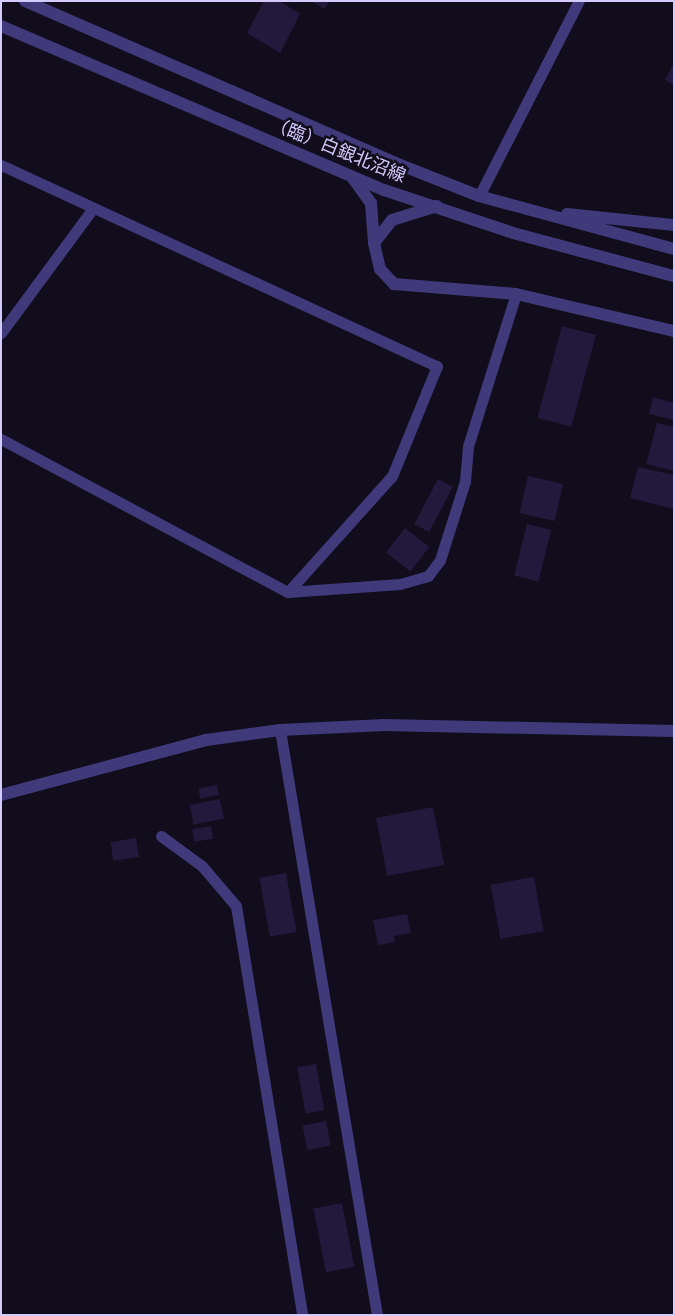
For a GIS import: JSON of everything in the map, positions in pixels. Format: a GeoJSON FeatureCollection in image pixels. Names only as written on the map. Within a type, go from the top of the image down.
{"type":"FeatureCollection","features":[{"type":"Feature","properties":{"kind":"street","name":"（臨）白銀北沼線"},"geometry":{"type":"LineString","coordinates":[[25,1],[393,162],[479,196],[674,249]]}},
{"type":"Feature","properties":{"kind":"street","name":"（臨）白銀北沼線"},"geometry":{"type":"LineString","coordinates":[[1,26],[352,176],[514,233],[674,276]]}},
{"type":"Feature","properties":{"kind":"street"},"geometry":{"type":"LineString","coordinates":[[352,176],[371,203],[374,243],[380,269],[394,284],[516,294],[674,332]]}},
{"type":"Feature","properties":{"kind":"street"},"geometry":{"type":"LineString","coordinates":[[374,243],[392,220],[436,206]]}},
{"type":"Feature","properties":{"kind":"street"},"geometry":{"type":"LineString","coordinates":[[526,210],[674,225]]}},
{"type":"Feature","properties":{"kind":"street"},"geometry":{"type":"LineString","coordinates":[[1,794],[206,740],[280,730],[384,725],[674,731]]}},
{"type":"Feature","properties":{"kind":"lane"},"geometry":{"type":"LineString","coordinates":[[479,196],[579,1]]}},
{"type":"Feature","properties":{"kind":"lane"},"geometry":{"type":"LineString","coordinates":[[1,165],[436,366],[392,476],[288,592]]}},
{"type":"Feature","properties":{"kind":"lane"},"geometry":{"type":"LineString","coordinates":[[1,333],[93,208]]}},
{"type":"Feature","properties":{"kind":"lane"},"geometry":{"type":"LineString","coordinates":[[1,439],[288,592],[400,584],[428,576],[440,560],[465,481],[468,446],[516,294]]}},
{"type":"Feature","properties":{"kind":"lane"},"geometry":{"type":"LineString","coordinates":[[280,730],[377,1315]]}},
{"type":"Feature","properties":{"kind":"lane"},"geometry":{"type":"LineString","coordinates":[[161,836],[202,866],[236,906],[302,1315]]}},
{"type":"Feature","properties":{"kind":"building"},"geometry":{"type":"Polygon","coordinates":[[[264,1],[279,1],[300,14],[280,53],[247,33],[264,1]]]}},
{"type":"Feature","properties":{"kind":"building"},"geometry":{"type":"Polygon","coordinates":[[[311,1],[329,1],[325,9],[311,1]]]}},
{"type":"Feature","properties":{"kind":"building"},"geometry":{"type":"Polygon","coordinates":[[[674,63],[674,85],[665,80],[674,63]]]}},
{"type":"Feature","properties":{"kind":"building"},"geometry":{"type":"Polygon","coordinates":[[[562,326],[596,335],[571,427],[537,418],[562,326]]]}},
{"type":"Feature","properties":{"kind":"building"},"geometry":{"type":"Polygon","coordinates":[[[653,397],[674,403],[674,420],[649,414],[653,397]]]}},
{"type":"Feature","properties":{"kind":"building"},"geometry":{"type":"Polygon","coordinates":[[[657,423],[674,427],[674,471],[646,464],[657,423]]]}},
{"type":"Feature","properties":{"kind":"building"},"geometry":{"type":"Polygon","coordinates":[[[638,467],[674,475],[674,509],[630,498],[638,467]]]}},
{"type":"Feature","properties":{"kind":"building"},"geometry":{"type":"Polygon","coordinates":[[[528,476],[563,484],[555,521],[519,513],[528,476]]]}},
{"type":"Feature","properties":{"kind":"building"},"geometry":{"type":"Polygon","coordinates":[[[438,479],[453,487],[429,532],[414,524],[438,479]]]}},
{"type":"Feature","properties":{"kind":"building"},"geometry":{"type":"Polygon","coordinates":[[[527,524],[551,530],[538,581],[514,575],[527,524]]]}},
{"type":"Feature","properties":{"kind":"building"},"geometry":{"type":"Polygon","coordinates":[[[405,528],[429,547],[410,572],[386,552],[405,528]]]}},
{"type":"Feature","properties":{"kind":"building"},"geometry":{"type":"Polygon","coordinates":[[[217,785],[219,795],[200,798],[198,789],[217,785]]]}},
{"type":"Feature","properties":{"kind":"building"},"geometry":{"type":"Polygon","coordinates":[[[220,799],[224,819],[193,825],[190,805],[220,799]]]}},
{"type":"Feature","properties":{"kind":"building"},"geometry":{"type":"Polygon","coordinates":[[[433,807],[444,865],[387,876],[376,818],[433,807]]]}},
{"type":"Feature","properties":{"kind":"building"},"geometry":{"type":"Polygon","coordinates":[[[211,826],[213,839],[194,842],[192,829],[211,826]]]}},
{"type":"Feature","properties":{"kind":"building"},"geometry":{"type":"Polygon","coordinates":[[[136,838],[139,857],[113,861],[110,842],[136,838]]]}},
{"type":"Feature","properties":{"kind":"building"},"geometry":{"type":"Polygon","coordinates":[[[286,873],[296,932],[270,937],[259,878],[286,873]]]}},
{"type":"Feature","properties":{"kind":"building"},"geometry":{"type":"Polygon","coordinates":[[[534,877],[544,931],[500,939],[491,885],[534,877]]]}},
{"type":"Feature","properties":{"kind":"building"},"geometry":{"type":"Polygon","coordinates":[[[407,914],[411,933],[394,936],[395,942],[378,945],[373,920],[407,914]]]}},
{"type":"Feature","properties":{"kind":"building"},"geometry":{"type":"Polygon","coordinates":[[[316,1064],[324,1110],[305,1114],[297,1067],[316,1064]]]}},
{"type":"Feature","properties":{"kind":"building"},"geometry":{"type":"Polygon","coordinates":[[[326,1121],[331,1146],[307,1150],[302,1126],[326,1121]]]}},
{"type":"Feature","properties":{"kind":"building"},"geometry":{"type":"Polygon","coordinates":[[[342,1203],[354,1267],[326,1272],[314,1209],[342,1203]]]}}]}
